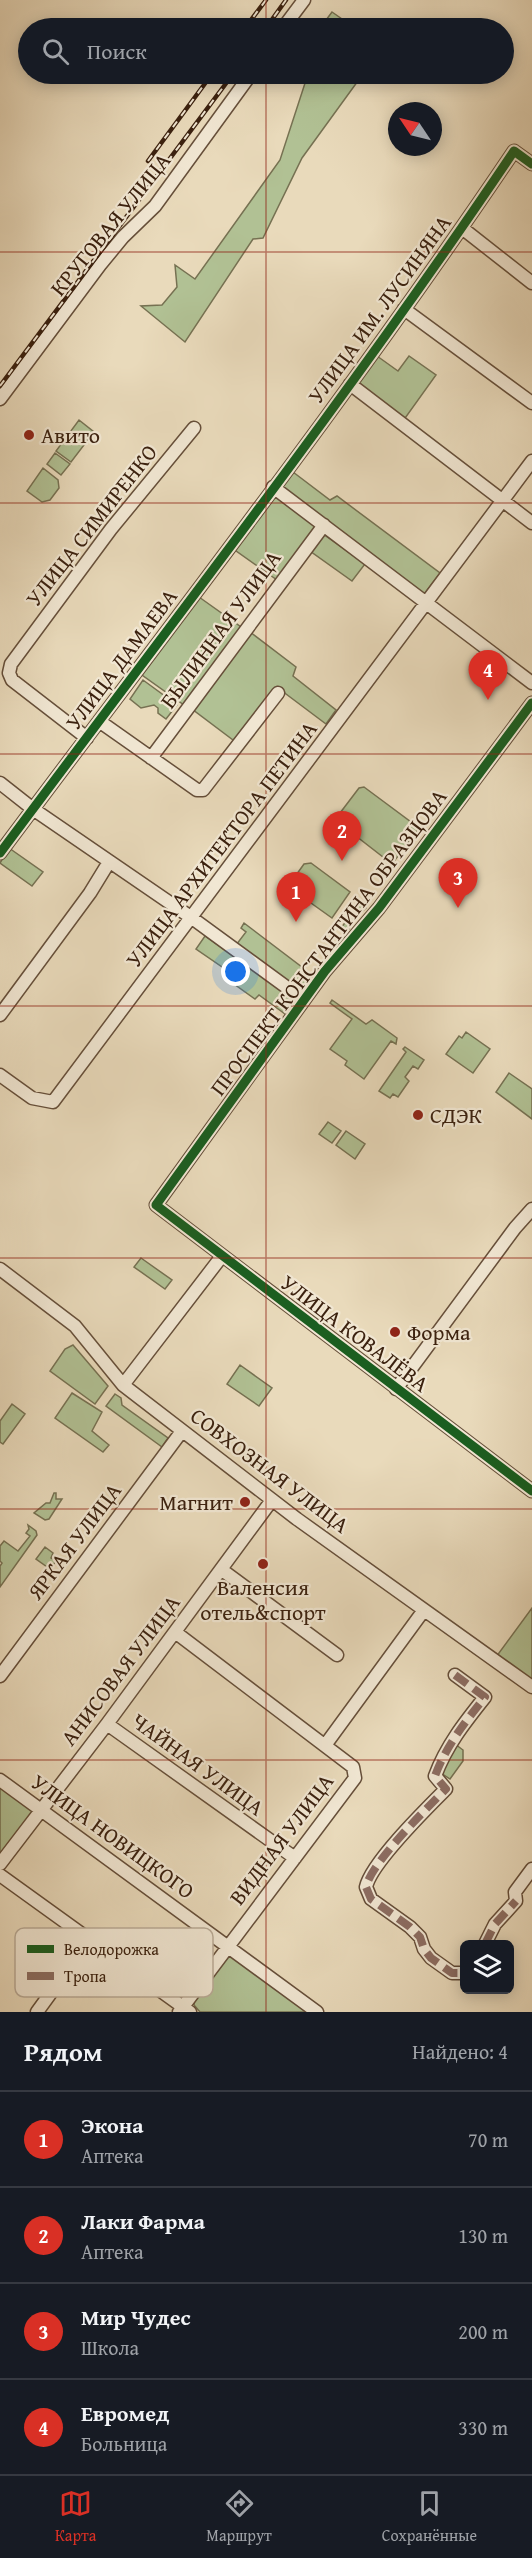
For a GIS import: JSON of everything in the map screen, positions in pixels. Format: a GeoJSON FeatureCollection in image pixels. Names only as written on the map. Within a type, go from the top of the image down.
{"type":"FeatureCollection","features":[{"type":"Feature","properties":{"kind":"street"},"geometry":{"type":"LineString","coordinates":[[290,18],[304,0]]}},
{"type":"Feature","properties":{"kind":"street","name":"КРУГОВАЯ УЛИЦА"},"geometry":{"type":"LineString","coordinates":[[0,399],[108,255],[155,206],[244,84]]}},
{"type":"Feature","properties":{"kind":"street","name":"УЛИЦА ИМ. ЛУСИНЯНА"},"geometry":{"type":"LineString","coordinates":[[273,487],[404,309],[514,151],[532,164]]}},
{"type":"Feature","properties":{"kind":"street"},"geometry":{"type":"LineString","coordinates":[[462,228],[532,283]]}},
{"type":"Feature","properties":{"kind":"street"},"geometry":{"type":"LineString","coordinates":[[404,309],[532,403]]}},
{"type":"Feature","properties":{"kind":"street"},"geometry":{"type":"LineString","coordinates":[[350,384],[532,523]]}},
{"type":"Feature","properties":{"kind":"street","name":"УЛИЦА СИМИРЕНКО"},"geometry":{"type":"LineString","coordinates":[[87,738],[12,680],[9,673],[11,664],[111,529],[194,428]]}},
{"type":"Feature","properties":{"kind":"street","name":"УЛИЦА АРХИТЕКТОРА ПЕТИНА"},"geometry":{"type":"LineString","coordinates":[[0,1075],[32,1098],[53,1102],[532,461]]}},
{"type":"Feature","properties":{"kind":"street"},"geometry":{"type":"LineString","coordinates":[[273,487],[532,683]]}},
{"type":"Feature","properties":{"kind":"street","name":"УЛИЦА ДАМАЕВА"},"geometry":{"type":"LineString","coordinates":[[0,853],[273,487]]}},
{"type":"Feature","properties":{"kind":"street","name":"БЫЛИННАЯ УЛИЦА"},"geometry":{"type":"LineString","coordinates":[[151,758],[324,525]]}},
{"type":"Feature","properties":{"kind":"street"},"geometry":{"type":"LineString","coordinates":[[99,721],[197,790],[203,790],[278,693]]}},
{"type":"Feature","properties":{"kind":"street","name":"ПРОСПЕКТ КОНСТАНТИНА ОБРАЗЦОВА"},"geometry":{"type":"LineString","coordinates":[[156,1205],[325,971],[379,908],[532,703]]}},
{"type":"Feature","properties":{"kind":"street"},"geometry":{"type":"LineString","coordinates":[[0,783],[33,809],[192,918],[304,1000]]}},
{"type":"Feature","properties":{"kind":"street"},"geometry":{"type":"LineString","coordinates":[[0,1015],[90,893],[109,862]]}},
{"type":"Feature","properties":{"kind":"street","name":"УЛИЦА КОВАЛЁВА"},"geometry":{"type":"LineString","coordinates":[[156,1205],[532,1491]]}},
{"type":"Feature","properties":{"kind":"street"},"geometry":{"type":"LineString","coordinates":[[396,1389],[515,1228],[532,1209]]}},
{"type":"Feature","properties":{"kind":"street"},"geometry":{"type":"LineString","coordinates":[[123,1385],[222,1256]]}},
{"type":"Feature","properties":{"kind":"street","name":"СОВХОЗНАЯ УЛИЦА"},"geometry":{"type":"LineString","coordinates":[[0,1269],[75,1326],[123,1385],[272,1500],[532,1687]]}},
{"type":"Feature","properties":{"kind":"street","name":"ЯРКАЯ УЛИЦА"},"geometry":{"type":"LineString","coordinates":[[0,1676],[182,1431]]}},
{"type":"Feature","properties":{"kind":"street","name":"АНИСОВАЯ УЛИЦА"},"geometry":{"type":"LineString","coordinates":[[0,1864],[107,1724],[272,1500]]}},
{"type":"Feature","properties":{"kind":"street"},"geometry":{"type":"LineString","coordinates":[[222,1570],[337,1655]]}},
{"type":"Feature","properties":{"kind":"street","name":"ВИДНАЯ УЛИЦА"},"geometry":{"type":"LineString","coordinates":[[213,1967],[355,1778],[353,1767],[326,1744],[424,1610]]}},
{"type":"Feature","properties":{"kind":"street"},"geometry":{"type":"LineString","coordinates":[[175,1632],[326,1744]]}},
{"type":"Feature","properties":{"kind":"street"},"geometry":{"type":"LineString","coordinates":[[455,1675],[484,1697],[456,1735],[441,1761],[435,1776],[446,1790],[417,1817],[371,1874],[366,1887],[371,1899],[420,1937],[431,1958],[452,1973],[460,1973]]}},
{"type":"Feature","properties":{"kind":"street","name":"ЧАЙНАЯ УЛИЦА"},"geometry":{"type":"LineString","coordinates":[[107,1724],[294,1858]]}},
{"type":"Feature","properties":{"kind":"street","name":"УЛИЦА НОВИЦКОГО"},"geometry":{"type":"LineString","coordinates":[[0,1780],[203,1928]]}},
{"type":"Feature","properties":{"kind":"street"},"geometry":{"type":"LineString","coordinates":[[488,1940],[495,1924],[516,1900],[515,1892],[532,1869]]}},
{"type":"Feature","properties":{"kind":"street"},"geometry":{"type":"LineString","coordinates":[[0,1875],[75,1928]]}},
{"type":"Feature","properties":{"kind":"street","name":"УЛИЦА НОВИЦКОГО"},"geometry":{"type":"LineString","coordinates":[[213,1936],[317,2012]]}},
{"type":"Feature","properties":{"kind":"street"},"geometry":{"type":"LineString","coordinates":[[37,2012],[48,1997]]}},
{"type":"Feature","properties":{"kind":"street"},"geometry":{"type":"LineString","coordinates":[[167,1997],[184,2010]]}},
{"type":"Feature","properties":{"kind":"street","name":"ВИДНАЯ УЛИЦА"},"geometry":{"type":"LineString","coordinates":[[184,2010],[193,1997]]}},
{"type":"Feature","properties":{"kind":"green space"},"geometry":{"type":"Polygon","coordinates":[[[332,12],[341,18],[328,18],[332,12]]]}},
{"type":"Feature","properties":{"kind":"green space"},"geometry":{"type":"Polygon","coordinates":[[[305,84],[356,84],[302,158],[263,238],[253,239],[185,342],[141,306],[162,305],[177,287],[175,265],[195,279],[280,160],[305,84]]]}},
{"type":"Feature","properties":{"kind":"green space"},"geometry":{"type":"Polygon","coordinates":[[[377,356],[398,371],[409,356],[436,375],[403,421],[354,387],[377,356]]]}},
{"type":"Feature","properties":{"kind":"green space"},"geometry":{"type":"Polygon","coordinates":[[[79,420],[94,432],[71,462],[56,451],[79,420]]]}},
{"type":"Feature","properties":{"kind":"green space"},"geometry":{"type":"Polygon","coordinates":[[[55,453],[70,464],[61,475],[47,464],[55,453]]]}},
{"type":"Feature","properties":{"kind":"green space"},"geometry":{"type":"Polygon","coordinates":[[[43,468],[58,480],[59,488],[50,500],[42,502],[27,491],[43,468]]]}},
{"type":"Feature","properties":{"kind":"green space"},"geometry":{"type":"Polygon","coordinates":[[[293,472],[330,500],[337,496],[440,573],[422,597],[279,491],[293,472]]]}},
{"type":"Feature","properties":{"kind":"green space"},"geometry":{"type":"Polygon","coordinates":[[[272,494],[316,526],[277,580],[232,548],[272,494]]]}},
{"type":"Feature","properties":{"kind":"green space"},"geometry":{"type":"Polygon","coordinates":[[[323,534],[365,564],[352,581],[310,551],[323,534]]]}},
{"type":"Feature","properties":{"kind":"green space"},"geometry":{"type":"Polygon","coordinates":[[[199,597],[241,627],[184,705],[142,675],[199,597]]]}},
{"type":"Feature","properties":{"kind":"green space"},"geometry":{"type":"Polygon","coordinates":[[[250,632],[296,667],[293,676],[336,710],[326,724],[278,688],[237,743],[192,709],[250,632]]]}},
{"type":"Feature","properties":{"kind":"green space"},"geometry":{"type":"Polygon","coordinates":[[[143,680],[177,705],[166,719],[158,713],[158,708],[154,705],[141,708],[130,699],[143,680]]]}},
{"type":"Feature","properties":{"kind":"green space"},"geometry":{"type":"Polygon","coordinates":[[[364,787],[419,828],[392,864],[338,822],[337,817],[359,788],[364,787]]]}},
{"type":"Feature","properties":{"kind":"green space"},"geometry":{"type":"Polygon","coordinates":[[[9,848],[43,872],[32,886],[0,863],[9,848]]]}},
{"type":"Feature","properties":{"kind":"green space"},"geometry":{"type":"Polygon","coordinates":[[[311,863],[350,892],[332,918],[290,888],[289,885],[304,864],[311,863]]]}},
{"type":"Feature","properties":{"kind":"green space"},"geometry":{"type":"Polygon","coordinates":[[[361,901],[366,908],[356,917],[348,931],[345,931],[341,928],[361,901]]]}},
{"type":"Feature","properties":{"kind":"green space"},"geometry":{"type":"Polygon","coordinates":[[[244,923],[311,974],[312,977],[301,991],[236,945],[246,932],[241,928],[244,923]]]}},
{"type":"Feature","properties":{"kind":"green space"},"geometry":{"type":"Polygon","coordinates":[[[205,936],[293,998],[294,1002],[285,1014],[259,995],[255,999],[234,984],[238,978],[196,949],[205,936]]]}},
{"type":"Feature","properties":{"kind":"green space"},"geometry":{"type":"Polygon","coordinates":[[[332,1000],[366,1024],[372,1020],[397,1038],[396,1044],[391,1041],[364,1079],[345,1065],[347,1061],[330,1049],[352,1019],[330,1003],[332,1000]]]}},
{"type":"Feature","properties":{"kind":"green space"},"geometry":{"type":"Polygon","coordinates":[[[466,1032],[490,1049],[473,1073],[446,1054],[459,1036],[462,1038],[466,1032]]]}},
{"type":"Feature","properties":{"kind":"green space"},"geometry":{"type":"Polygon","coordinates":[[[405,1047],[424,1060],[418,1069],[413,1066],[405,1077],[409,1081],[398,1097],[393,1094],[390,1098],[379,1091],[406,1052],[403,1049],[405,1047]]]}},
{"type":"Feature","properties":{"kind":"green space"},"geometry":{"type":"Polygon","coordinates":[[[509,1073],[532,1089],[532,1119],[496,1092],[509,1073]]]}},
{"type":"Feature","properties":{"kind":"green space"},"geometry":{"type":"Polygon","coordinates":[[[328,1122],[341,1131],[332,1143],[319,1134],[328,1122]]]}},
{"type":"Feature","properties":{"kind":"green space"},"geometry":{"type":"Polygon","coordinates":[[[346,1131],[365,1144],[355,1159],[336,1145],[346,1131]]]}},
{"type":"Feature","properties":{"kind":"green space"},"geometry":{"type":"Polygon","coordinates":[[[141,1258],[172,1280],[165,1289],[134,1267],[141,1258]]]}},
{"type":"Feature","properties":{"kind":"green space"},"geometry":{"type":"Polygon","coordinates":[[[73,1345],[108,1386],[95,1404],[50,1371],[65,1349],[73,1345]]]}},
{"type":"Feature","properties":{"kind":"green space"},"geometry":{"type":"Polygon","coordinates":[[[240,1365],[272,1388],[259,1406],[227,1384],[240,1365]]]}},
{"type":"Feature","properties":{"kind":"green space"},"geometry":{"type":"Polygon","coordinates":[[[72,1393],[102,1412],[92,1431],[109,1445],[103,1452],[55,1418],[72,1393]]]}},
{"type":"Feature","properties":{"kind":"green space"},"geometry":{"type":"Polygon","coordinates":[[[115,1394],[121,1398],[122,1405],[168,1438],[162,1447],[106,1406],[115,1394]]]}},
{"type":"Feature","properties":{"kind":"green space"},"geometry":{"type":"Polygon","coordinates":[[[12,1404],[25,1414],[3,1444],[0,1442],[0,1421],[12,1404]]]}},
{"type":"Feature","properties":{"kind":"green space"},"geometry":{"type":"Polygon","coordinates":[[[56,1493],[56,1499],[62,1499],[49,1519],[45,1520],[34,1513],[46,1503],[50,1503],[56,1493]]]}},
{"type":"Feature","properties":{"kind":"green space"},"geometry":{"type":"Polygon","coordinates":[[[28,1525],[36,1531],[37,1535],[0,1587],[2,1563],[0,1546],[4,1541],[18,1551],[30,1536],[26,1533],[29,1529],[28,1525]]]}},
{"type":"Feature","properties":{"kind":"green space"},"geometry":{"type":"Polygon","coordinates":[[[45,1547],[53,1553],[51,1558],[56,1561],[50,1569],[36,1559],[45,1547]]]}},
{"type":"Feature","properties":{"kind":"green space"},"geometry":{"type":"Polygon","coordinates":[[[532,1608],[532,1683],[496,1657],[532,1608]]]}},
{"type":"Feature","properties":{"kind":"green space"},"geometry":{"type":"Polygon","coordinates":[[[455,1744],[463,1750],[463,1761],[450,1779],[441,1773],[455,1744]]]}},
{"type":"Feature","properties":{"kind":"green space"},"geometry":{"type":"Polygon","coordinates":[[[2,1786],[34,1810],[0,1857],[0,1788],[2,1786]]]}},
{"type":"Feature","properties":{"kind":"green space"},"geometry":{"type":"Polygon","coordinates":[[[229,1952],[312,2012],[200,2012],[194,2005],[195,1998],[213,1997],[213,1974],[229,1952]]]}},
{"type":"Feature","properties":{"kind":"railway"},"geometry":{"type":"LineString","coordinates":[[252,18],[266,0]]}},
{"type":"Feature","properties":{"kind":"railway"},"geometry":{"type":"LineString","coordinates":[[273,18],[286,0]]}},
{"type":"Feature","properties":{"kind":"railway"},"geometry":{"type":"LineString","coordinates":[[148,161],[205,84]]}},
{"type":"Feature","properties":{"kind":"railway"},"geometry":{"type":"LineString","coordinates":[[0,386],[226,84]]}},
{"type":"Feature","properties":{"kind":"marked path"},"geometry":{"type":"LineString","coordinates":[[455,1675],[485,1697],[457,1735],[439,1765],[435,1776],[446,1789],[388,1850],[366,1887],[371,1899],[420,1937],[424,1949],[431,1958],[452,1973],[460,1973]]}},
{"type":"Feature","properties":{"kind":"marked path"},"geometry":{"type":"LineString","coordinates":[[487,1940],[495,1924],[516,1901]]}},
{"type":"Feature","properties":{"kind":"cycle path"},"geometry":{"type":"LineString","coordinates":[[0,853],[326,418],[514,151],[532,164]]}},
{"type":"Feature","properties":{"kind":"cycle path"},"geometry":{"type":"LineString","coordinates":[[532,703],[379,908],[325,971],[156,1205],[532,1491]]}},
{"type":"Feature","properties":{"kind":"place","name":"Авито"},"geometry":{"type":"Point","coordinates":[29,435]}},
{"type":"Feature","properties":{"kind":"place","name":"Евромед"},"geometry":{"type":"Point","coordinates":[488,700]}},
{"type":"Feature","properties":{"kind":"place","name":"Лаки Фарма"},"geometry":{"type":"Point","coordinates":[342,861]}},
{"type":"Feature","properties":{"kind":"place","name":"Мир Чудес"},"geometry":{"type":"Point","coordinates":[458,908]}},
{"type":"Feature","properties":{"kind":"place","name":"Экона"},"geometry":{"type":"Point","coordinates":[296,922]}},
{"type":"Feature","properties":{"kind":"place","name":"СДЭК"},"geometry":{"type":"Point","coordinates":[418,1115]}},
{"type":"Feature","properties":{"kind":"place","name":"Форма"},"geometry":{"type":"Point","coordinates":[395,1332]}},
{"type":"Feature","properties":{"kind":"place","name":"Магнит"},"geometry":{"type":"Point","coordinates":[245,1502]}},
{"type":"Feature","properties":{"kind":"place","name":"Валенсия отель&спорт"},"geometry":{"type":"Point","coordinates":[263,1564]}}]}
